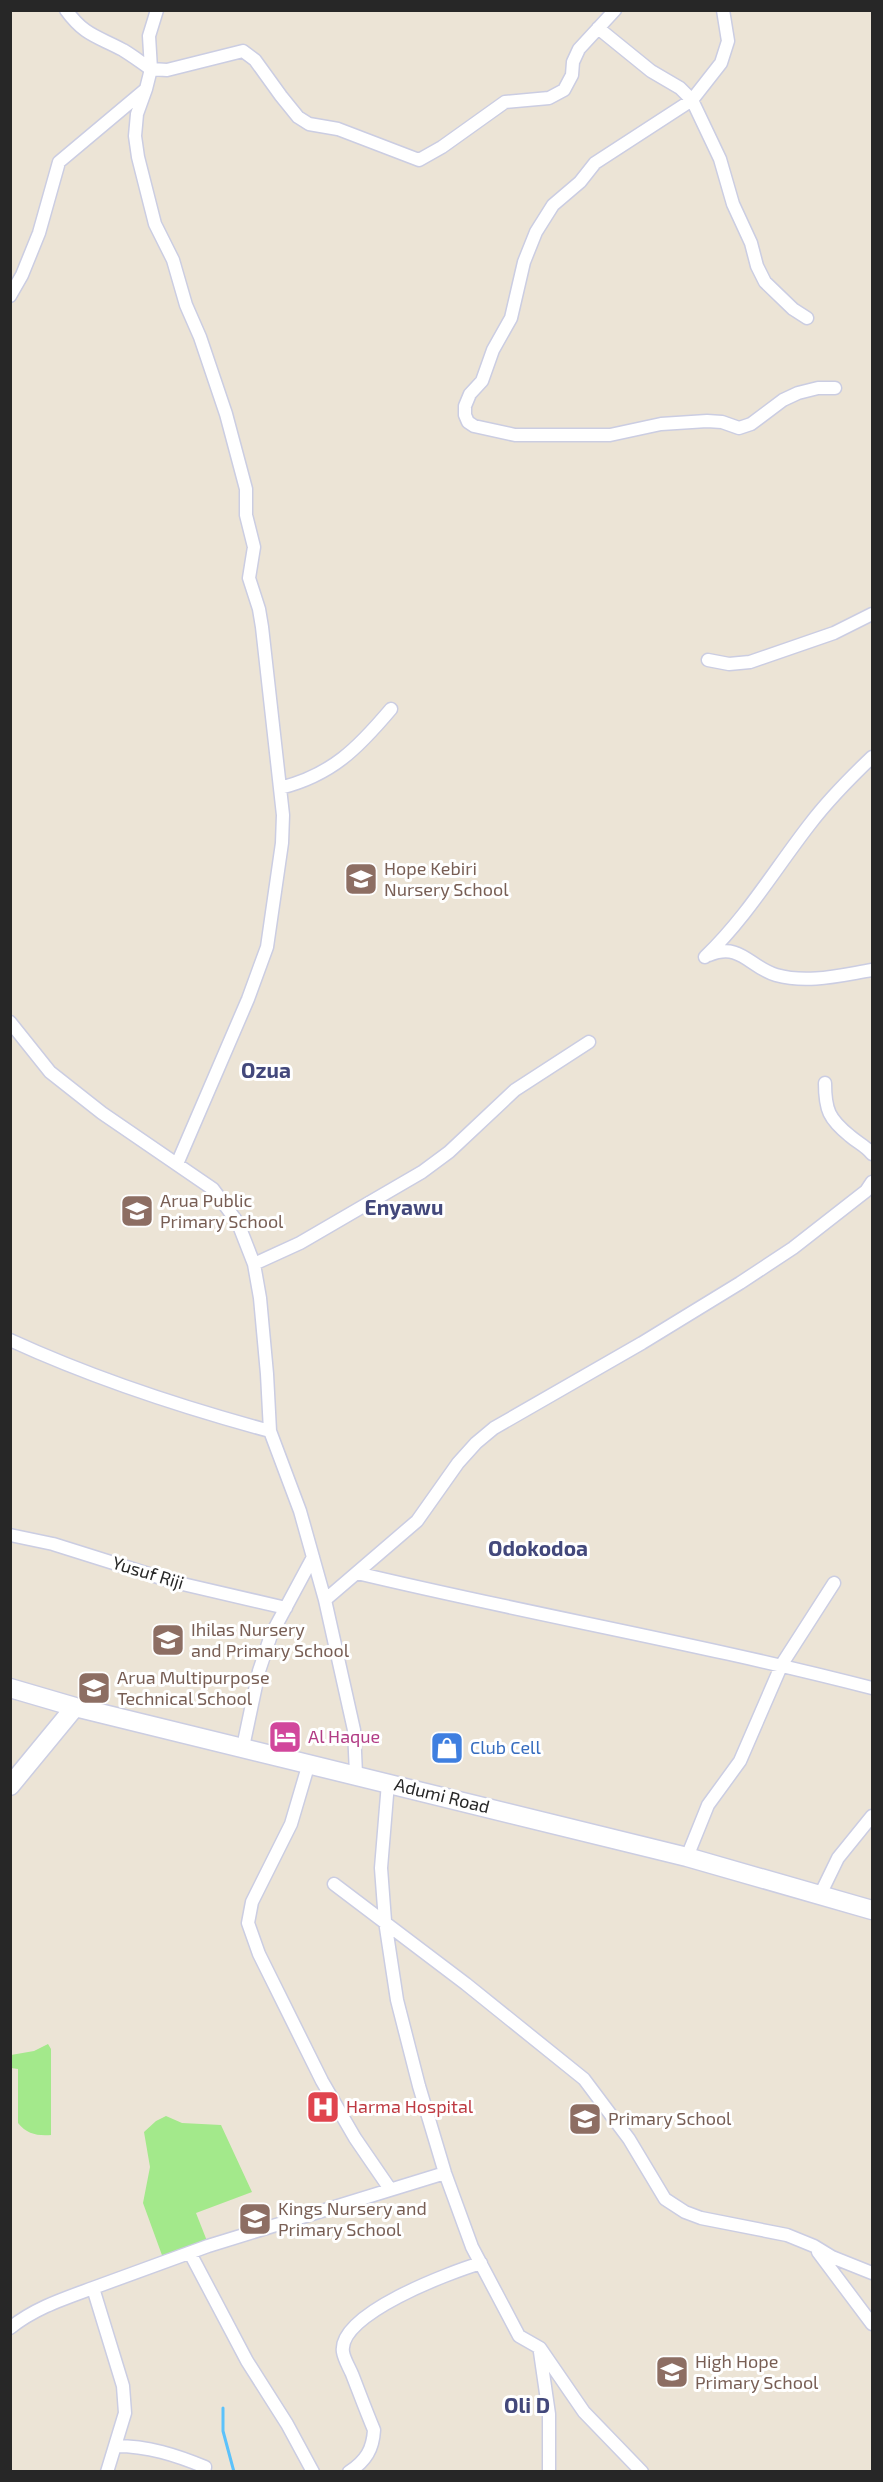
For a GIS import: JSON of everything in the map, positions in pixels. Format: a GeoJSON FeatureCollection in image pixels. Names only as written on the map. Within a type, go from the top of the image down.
{"type":"FeatureCollection","features":[{"type":"Feature","properties":{"kind":"main road","name":"Adumi Road"},"geometry":{"type":"LineString","coordinates":[[10,1688],[75,1707],[356,1774],[687,1857],[873,1910]]}},
{"type":"Feature","properties":{"kind":"main road"},"geometry":{"type":"LineString","coordinates":[[10,1786],[75,1707]]}},
{"type":"Feature","properties":{"kind":"street"},"geometry":{"type":"LineString","coordinates":[[66,10],[78,26],[151,69],[167,70],[243,51],[255,60],[298,117],[309,124],[338,129],[419,160],[442,147],[505,102],[549,98],[564,90],[572,75],[573,62],[579,49],[615,10]]}},
{"type":"Feature","properties":{"kind":"street"},"geometry":{"type":"LineString","coordinates":[[157,10],[149,36],[151,69],[137,114],[135,136],[155,224],[173,260],[186,305],[200,336],[226,414],[246,489],[246,515],[254,547],[249,578],[262,627],[283,815],[282,843],[267,947],[248,999],[177,1164]]}},
{"type":"Feature","properties":{"kind":"street"},"geometry":{"type":"LineString","coordinates":[[723,10],[728,41],[721,63],[692,100],[595,163],[580,182],[554,205],[536,232],[524,262],[511,318],[493,350],[482,381],[470,394],[465,406],[465,415],[468,422],[474,426],[507,433],[549,436],[610,435],[661,424],[707,421],[722,422],[739,428],[751,424],[783,400],[798,393],[818,388],[835,388]]}},
{"type":"Feature","properties":{"kind":"street"},"geometry":{"type":"LineString","coordinates":[[598,28],[651,71],[680,88],[692,100],[720,159],[733,204],[752,243],[757,266],[765,282],[792,309],[807,318]]}},
{"type":"Feature","properties":{"kind":"street"},"geometry":{"type":"LineString","coordinates":[[10,296],[22,275],[39,233],[59,162],[146,89]]}},
{"type":"Feature","properties":{"kind":"street"},"geometry":{"type":"LineString","coordinates":[[708,660],[729,664],[750,662],[834,633],[873,614]]}},
{"type":"Feature","properties":{"kind":"street"},"geometry":{"type":"LineString","coordinates":[[280,788],[322,773],[345,759],[391,709]]}},
{"type":"Feature","properties":{"kind":"street"},"geometry":{"type":"LineString","coordinates":[[873,757],[844,783],[811,822],[729,934],[705,957],[725,950],[736,952],[775,975],[794,979],[809,980],[873,970]]}},
{"type":"Feature","properties":{"kind":"street"},"geometry":{"type":"LineString","coordinates":[[10,1022],[50,1072],[102,1113],[213,1189],[238,1223],[254,1264],[267,1374],[270,1431],[300,1511],[326,1600],[354,1730],[356,1774]]}},
{"type":"Feature","properties":{"kind":"street"},"geometry":{"type":"LineString","coordinates":[[254,1264],[300,1243],[422,1172],[449,1152],[515,1090],[589,1042]]}},
{"type":"Feature","properties":{"kind":"street"},"geometry":{"type":"LineString","coordinates":[[825,1083],[825,1104],[828,1113],[851,1137],[873,1154]]}},
{"type":"Feature","properties":{"kind":"street"},"geometry":{"type":"LineString","coordinates":[[326,1600],[417,1521],[458,1463],[494,1428],[642,1343],[740,1283],[793,1248],[866,1191],[873,1182]]}},
{"type":"Feature","properties":{"kind":"street"},"geometry":{"type":"LineString","coordinates":[[10,1340],[56,1361],[143,1395],[270,1431]]}},
{"type":"Feature","properties":{"kind":"street","name":"Yusuf Riji"},"geometry":{"type":"LineString","coordinates":[[10,1535],[53,1544],[174,1582],[286,1608]]}},
{"type":"Feature","properties":{"kind":"street"},"geometry":{"type":"LineString","coordinates":[[243,1747],[259,1671],[271,1635],[313,1557]]}},
{"type":"Feature","properties":{"kind":"street"},"geometry":{"type":"LineString","coordinates":[[357,1573],[457,1597],[782,1664],[873,1688]]}},
{"type":"Feature","properties":{"kind":"street"},"geometry":{"type":"LineString","coordinates":[[687,1857],[708,1805],[740,1761],[782,1664],[834,1583]]}},
{"type":"Feature","properties":{"kind":"street"},"geometry":{"type":"LineString","coordinates":[[309,1763],[291,1824],[252,1902],[248,1923],[259,1954],[322,2081],[355,2138],[390,2188]]}},
{"type":"Feature","properties":{"kind":"street"},"geometry":{"type":"LineString","coordinates":[[388,1783],[381,1868],[385,1921],[397,2000],[445,2174],[472,2247],[519,2336],[540,2348],[584,2412],[642,2472]]}},
{"type":"Feature","properties":{"kind":"street"},"geometry":{"type":"LineString","coordinates":[[820,1895],[838,1858],[873,1816]]}},
{"type":"Feature","properties":{"kind":"street"},"geometry":{"type":"LineString","coordinates":[[334,1884],[385,1921],[584,2079],[629,2139],[665,2199],[685,2212],[701,2218],[787,2235],[814,2246],[832,2257],[873,2272]]}},
{"type":"Feature","properties":{"kind":"street"},"geometry":{"type":"LineString","coordinates":[[10,2328],[26,2315],[42,2308],[190,2253],[390,2188],[445,2174]]}},
{"type":"Feature","properties":{"kind":"street"},"geometry":{"type":"LineString","coordinates":[[814,2246],[873,2324]]}},
{"type":"Feature","properties":{"kind":"street"},"geometry":{"type":"LineString","coordinates":[[190,2253],[247,2361],[287,2424],[313,2472]]}},
{"type":"Feature","properties":{"kind":"street"},"geometry":{"type":"LineString","coordinates":[[349,2472],[367,2456],[374,2443],[374,2430],[343,2351],[347,2336],[366,2317],[393,2300],[442,2276],[480,2263]]}},
{"type":"Feature","properties":{"kind":"street"},"geometry":{"type":"LineString","coordinates":[[93,2288],[123,2386],[125,2413],[107,2472]]}},
{"type":"Feature","properties":{"kind":"street"},"geometry":{"type":"LineString","coordinates":[[540,2348],[549,2414],[549,2472]]}},
{"type":"Feature","properties":{"kind":"street"},"geometry":{"type":"LineString","coordinates":[[116,2446],[134,2446],[176,2455],[205,2468],[204,2472]]}},
{"type":"Feature","properties":{"kind":"green space"},"geometry":{"type":"Polygon","coordinates":[[[48,2044],[51,2049],[51,2135],[41,2135],[29,2132],[18,2123],[18,2069],[11,2068],[11,2055],[34,2051],[48,2044]]]}},
{"type":"Feature","properties":{"kind":"green space"},"geometry":{"type":"Polygon","coordinates":[[[166,2116],[182,2123],[221,2125],[252,2192],[196,2213],[207,2241],[163,2258],[143,2203],[150,2167],[144,2132],[156,2121],[166,2116]]]}},
{"type":"Feature","properties":{"kind":"waterway"},"geometry":{"type":"LineString","coordinates":[[223,2408],[223,2431],[234,2472]]}},
{"type":"Feature","properties":{"kind":"place","name":"Hope Kebiri Nursery School"},"geometry":{"type":"Point","coordinates":[361,879]}},
{"type":"Feature","properties":{"kind":"place","name":"Arua Public Primary School"},"geometry":{"type":"Point","coordinates":[137,1211]}},
{"type":"Feature","properties":{"kind":"place","name":"Ihilas Nursery and Primary School"},"geometry":{"type":"Point","coordinates":[168,1640]}},
{"type":"Feature","properties":{"kind":"place","name":"Arua Multipurpose Technical School"},"geometry":{"type":"Point","coordinates":[94,1688]}},
{"type":"Feature","properties":{"kind":"place","name":"Al Haque"},"geometry":{"type":"Point","coordinates":[285,1737]}},
{"type":"Feature","properties":{"kind":"place","name":"Club Cell"},"geometry":{"type":"Point","coordinates":[447,1748]}},
{"type":"Feature","properties":{"kind":"place","name":"Harma Hospital"},"geometry":{"type":"Point","coordinates":[323,2107]}},
{"type":"Feature","properties":{"kind":"place","name":"Primary School"},"geometry":{"type":"Point","coordinates":[585,2119]}},
{"type":"Feature","properties":{"kind":"place","name":"Kings Nursery and Primary School"},"geometry":{"type":"Point","coordinates":[255,2219]}},
{"type":"Feature","properties":{"kind":"place","name":"High Hope Primary School"},"geometry":{"type":"Point","coordinates":[672,2372]}},
{"type":"Feature","properties":{"kind":"district","name":"Ozua"},"geometry":{"type":"Point","coordinates":[266,1071]}},
{"type":"Feature","properties":{"kind":"district","name":"Enyawu"},"geometry":{"type":"Point","coordinates":[404,1208]}},
{"type":"Feature","properties":{"kind":"district","name":"Odokodoa"},"geometry":{"type":"Point","coordinates":[538,1549]}},
{"type":"Feature","properties":{"kind":"district","name":"Oli D"},"geometry":{"type":"Point","coordinates":[527,2406]}}]}
